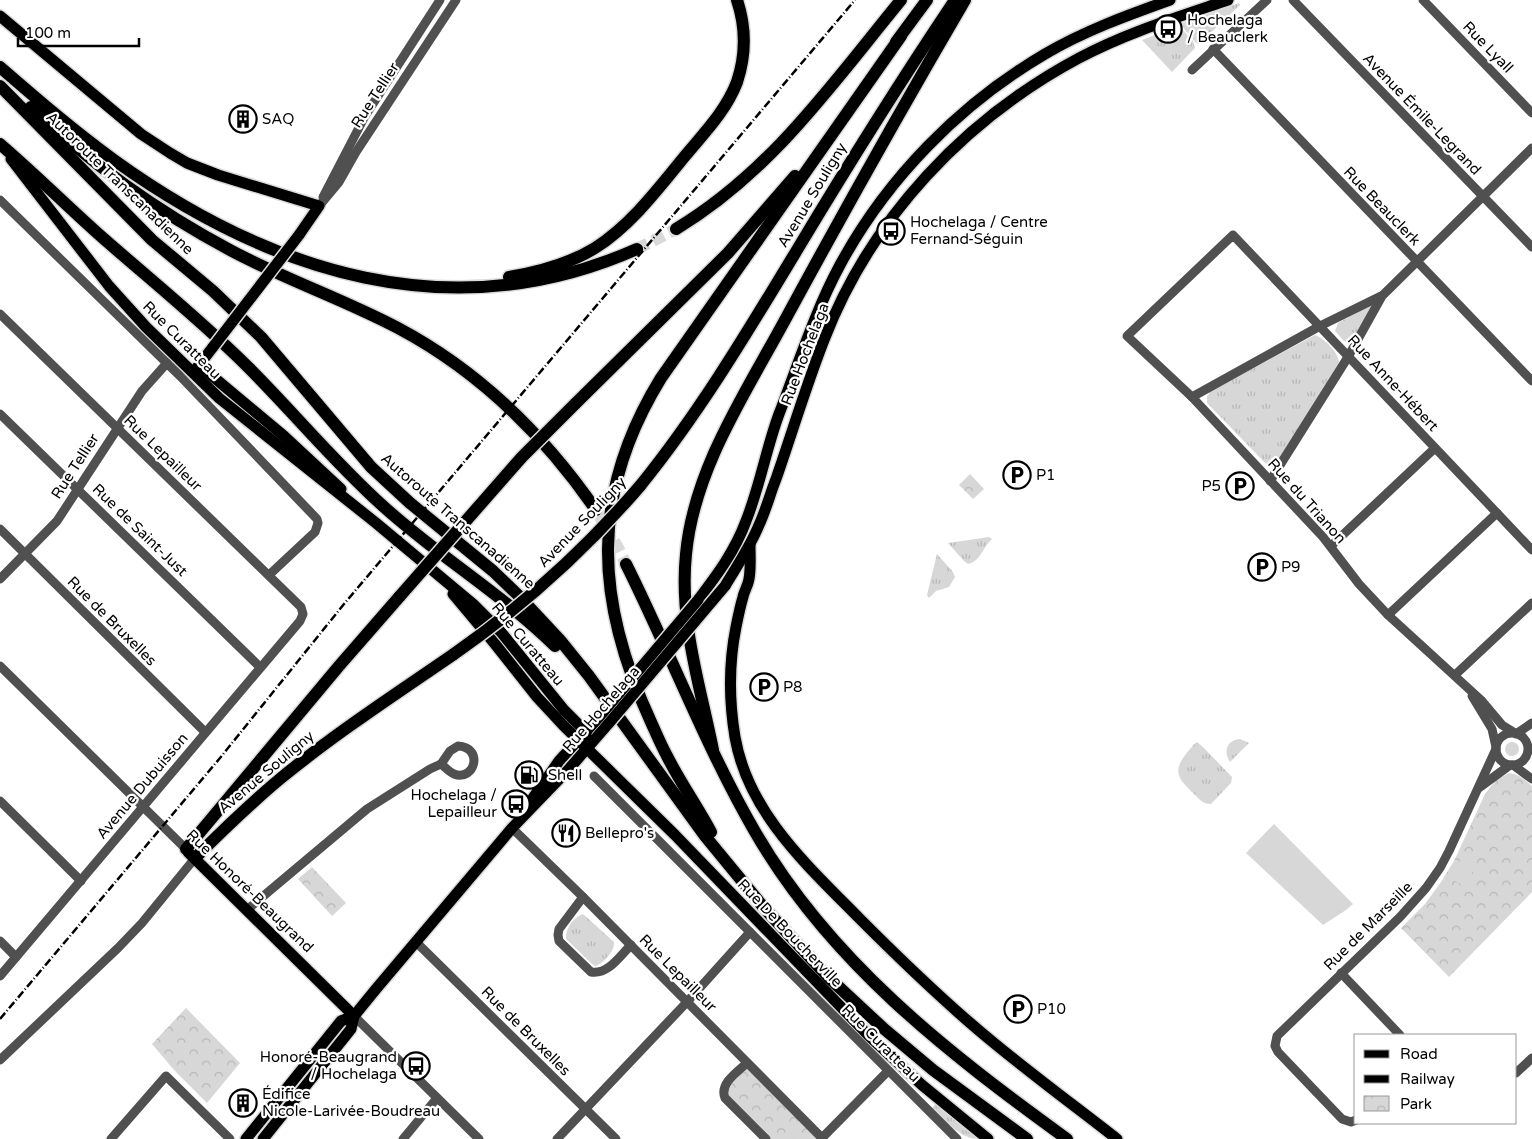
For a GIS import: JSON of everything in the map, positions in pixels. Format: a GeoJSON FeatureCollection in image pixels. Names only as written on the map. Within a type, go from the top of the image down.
{"type":"FeatureCollection","features":[{"type":"Feature","properties":{"kind":"highway"},"geometry":{"type":"LineString","coordinates":[[323,267],[356,275],[429,284],[475,282],[547,269],[581,256],[603,243],[622,228],[644,205],[712,123],[729,98],[739,73],[743,52],[742,18],[737,0]]}},
{"type":"Feature","properties":{"kind":"highway"},"geometry":{"type":"LineString","coordinates":[[676,229],[718,202],[765,160],[809,113],[901,0]]}},
{"type":"Feature","properties":{"kind":"highway","name":"Avenue Souligny"},"geometry":{"type":"LineString","coordinates":[[191,854],[339,666],[522,457],[728,253],[787,185],[902,36],[927,0]]}},
{"type":"Feature","properties":{"kind":"highway","name":"Avenue Souligny"},"geometry":{"type":"LineString","coordinates":[[191,854],[325,743],[454,654],[516,608],[555,574],[600,530],[640,486],[674,443],[713,388],[894,92],[955,0]]}},
{"type":"Feature","properties":{"kind":"highway"},"geometry":{"type":"LineString","coordinates":[[713,750],[689,644],[684,598],[688,542],[701,486],[711,460],[737,408],[858,186],[964,0]]}},
{"type":"Feature","properties":{"kind":"highway"},"geometry":{"type":"LineString","coordinates":[[731,867],[666,756],[633,681],[617,630],[609,584],[608,535],[616,480],[631,435],[648,400],[679,352],[902,36]]}},
{"type":"Feature","properties":{"kind":"highway"},"geometry":{"type":"LineString","coordinates":[[0,67],[100,149],[169,196],[224,228],[323,267],[370,279],[411,286],[483,287],[513,285],[548,279],[591,267],[638,249]]}},
{"type":"Feature","properties":{"kind":"highway","name":"Autoroute Transcanadienne"},"geometry":{"type":"LineString","coordinates":[[0,75],[28,104],[75,147],[101,168],[162,211],[232,252],[398,328],[460,367],[528,425],[566,469],[596,510]]}},
{"type":"Feature","properties":{"kind":"highway","name":"Autoroute Transcanadienne"},"geometry":{"type":"LineString","coordinates":[[0,86],[146,234],[213,291],[262,337],[351,446],[385,481],[469,550],[518,595],[560,640],[731,867],[765,909],[807,955],[859,1006],[933,1070],[1027,1139]]}},
{"type":"Feature","properties":{"kind":"highway"},"geometry":{"type":"LineString","coordinates":[[0,145],[226,345],[349,474],[383,506],[425,542],[505,602],[542,633],[624,724]]}},
{"type":"Feature","properties":{"kind":"highway"},"geometry":{"type":"LineString","coordinates":[[626,564],[742,808],[768,853],[808,910],[835,943],[870,980],[928,1032],[987,1081],[1067,1139]]}},
{"type":"Feature","properties":{"kind":"main road","name":"Rue Hochelaga"},"geometry":{"type":"LineString","coordinates":[[723,577],[747,520],[778,417],[826,294],[852,243],[901,177],[951,122],[1005,80],[1046,53],[1124,17],[1170,0]]}},
{"type":"Feature","properties":{"kind":"main road","name":"Rue Hochelaga"},"geometry":{"type":"LineString","coordinates":[[263,1139],[351,1029],[354,1016],[512,828],[559,761],[605,720],[750,543],[763,516],[815,363],[838,308],[861,264],[878,237],[913,190],[954,146],[1016,96],[1046,77],[1107,44],[1228,0]]}},
{"type":"Feature","properties":{"kind":"main road"},"geometry":{"type":"LineString","coordinates":[[0,16],[141,134],[170,153],[218,175],[319,206]]}},
{"type":"Feature","properties":{"kind":"main road","name":"Rue Curatteau"},"geometry":{"type":"LineString","coordinates":[[0,145],[112,290],[146,327],[196,369],[303,452],[376,523],[430,569],[481,627],[550,712],[584,740]]}},
{"type":"Feature","properties":{"kind":"main road","name":"Rue Tellier"},"geometry":{"type":"LineString","coordinates":[[196,369],[299,235],[319,206]]}},
{"type":"Feature","properties":{"kind":"main road"},"geometry":{"type":"LineString","coordinates":[[750,543],[750,578],[743,596],[731,659],[733,726],[737,749],[747,776],[756,797],[773,826],[798,856],[934,991],[1026,1070],[1117,1139]]}},
{"type":"Feature","properties":{"kind":"main road"},"geometry":{"type":"LineString","coordinates":[[723,577],[738,583],[743,596]]}},
{"type":"Feature","properties":{"kind":"main road","name":"Rue Hochelaga"},"geometry":{"type":"LineString","coordinates":[[584,740],[605,720]]}},
{"type":"Feature","properties":{"kind":"main road","name":"Rue De Boucherville"},"geometry":{"type":"LineString","coordinates":[[584,740],[869,1036],[916,1080],[988,1139]]}},
{"type":"Feature","properties":{"kind":"main road","name":"Rue Honoré-Beaugrand"},"geometry":{"type":"LineString","coordinates":[[191,854],[354,1016]]}},
{"type":"Feature","properties":{"kind":"main road","name":"Rue Hochelaga"},"geometry":{"type":"LineString","coordinates":[[246,1139],[341,1021],[354,1016]]}},
{"type":"Feature","properties":{"kind":"main road"},"geometry":{"type":"LineString","coordinates":[[281,1097],[291,1105]]}},
{"type":"Feature","properties":{"kind":"street","name":"Rue Tellier"},"geometry":{"type":"LineString","coordinates":[[319,206],[365,116],[440,0]]}},
{"type":"Feature","properties":{"kind":"street","name":"Rue Tellier"},"geometry":{"type":"LineString","coordinates":[[319,206],[339,182],[456,0]]}},
{"type":"Feature","properties":{"kind":"street"},"geometry":{"type":"LineString","coordinates":[[1192,70],[1267,0]]}},
{"type":"Feature","properties":{"kind":"street","name":"Avenue Émile-Legrand"},"geometry":{"type":"LineString","coordinates":[[1293,0],[1532,247]]}},
{"type":"Feature","properties":{"kind":"street","name":"Rue Lyall"},"geometry":{"type":"LineString","coordinates":[[1423,0],[1532,113]]}},
{"type":"Feature","properties":{"kind":"street","name":"Rue Beauclerk"},"geometry":{"type":"LineString","coordinates":[[1213,49],[1532,381]]}},
{"type":"Feature","properties":{"kind":"street"},"geometry":{"type":"LineString","coordinates":[[1270,481],[1348,357],[1382,296],[1532,148]]}},
{"type":"Feature","properties":{"kind":"street","name":"Rue Curatteau"},"geometry":{"type":"LineString","coordinates":[[0,200],[167,363],[314,515],[318,523],[315,532],[269,575]]}},
{"type":"Feature","properties":{"kind":"street","name":"Rue Anne-Hébert"},"geometry":{"type":"LineString","coordinates":[[1127,336],[1233,236],[1532,550]]}},
{"type":"Feature","properties":{"kind":"street"},"geometry":{"type":"LineString","coordinates":[[1192,397],[1320,326],[1382,296]]}},
{"type":"Feature","properties":{"kind":"street","name":"Rue Lepailleur"},"geometry":{"type":"LineString","coordinates":[[0,314],[269,575],[301,607],[304,614]]}},
{"type":"Feature","properties":{"kind":"street","name":"Rue du Trianon"},"geometry":{"type":"LineString","coordinates":[[1127,336],[1192,397],[1331,546],[1359,584],[1388,615],[1455,675],[1491,728],[1496,749]]}},
{"type":"Feature","properties":{"kind":"street","name":"Rue Tellier"},"geometry":{"type":"LineString","coordinates":[[0,579],[57,521],[142,391],[167,363]]}},
{"type":"Feature","properties":{"kind":"street","name":"Rue de Saint-Just"},"geometry":{"type":"LineString","coordinates":[[0,414],[260,667]]}},
{"type":"Feature","properties":{"kind":"street"},"geometry":{"type":"LineString","coordinates":[[1331,546],[1435,448]]}},
{"type":"Feature","properties":{"kind":"street"},"geometry":{"type":"LineString","coordinates":[[1388,615],[1497,513]]}},
{"type":"Feature","properties":{"kind":"street","name":"Rue de Bruxelles"},"geometry":{"type":"LineString","coordinates":[[0,529],[205,732]]}},
{"type":"Feature","properties":{"kind":"street"},"geometry":{"type":"LineString","coordinates":[[1455,675],[1532,603]]}},
{"type":"Feature","properties":{"kind":"street","name":"Avenue Dubuisson"},"geometry":{"type":"LineString","coordinates":[[0,976],[304,614]]}},
{"type":"Feature","properties":{"kind":"street","name":"Rue Honoré-Beaugrand"},"geometry":{"type":"LineString","coordinates":[[0,666],[191,854]]}},
{"type":"Feature","properties":{"kind":"street","name":"Rue du Trianon"},"geometry":{"type":"LineString","coordinates":[[1464,686],[1481,700],[1502,725],[1516,733]]}},
{"type":"Feature","properties":{"kind":"street"},"geometry":{"type":"LineString","coordinates":[[1532,723],[1516,733],[1508,733],[1502,737],[1496,749],[1500,760],[1512,765],[1532,779]]}},
{"type":"Feature","properties":{"kind":"street"},"geometry":{"type":"LineString","coordinates":[[1516,733],[1524,738],[1528,744],[1528,751],[1532,762]]}},
{"type":"Feature","properties":{"kind":"street"},"geometry":{"type":"LineString","coordinates":[[1512,765],[1523,760],[1532,740]]}},
{"type":"Feature","properties":{"kind":"street","name":"Rue de Marseille"},"geometry":{"type":"LineString","coordinates":[[1353,1121],[1342,1118],[1278,1052],[1275,1041],[1279,1032],[1405,912],[1426,888],[1449,851],[1496,749]]}},
{"type":"Feature","properties":{"kind":"street"},"geometry":{"type":"LineString","coordinates":[[248,909],[367,809],[441,764]]}},
{"type":"Feature","properties":{"kind":"street","name":"Rue de Marseille"},"geometry":{"type":"LineString","coordinates":[[1476,790],[1512,765]]}},
{"type":"Feature","properties":{"kind":"street","name":"Rue Curatteau"},"geometry":{"type":"LineString","coordinates":[[594,776],[957,1139]]}},
{"type":"Feature","properties":{"kind":"street"},"geometry":{"type":"LineString","coordinates":[[0,801],[81,881]]}},
{"type":"Feature","properties":{"kind":"street","name":"Rue Lepailleur"},"geometry":{"type":"LineString","coordinates":[[512,828],[631,945],[822,1139]]}},
{"type":"Feature","properties":{"kind":"street","name":"Avenue Souligny"},"geometry":{"type":"LineString","coordinates":[[0,1060],[142,923],[191,854]]}},
{"type":"Feature","properties":{"kind":"street"},"geometry":{"type":"LineString","coordinates":[[583,897],[559,929],[559,941],[591,972],[598,973],[604,972],[631,945]]}},
{"type":"Feature","properties":{"kind":"street"},"geometry":{"type":"LineString","coordinates":[[557,1139],[687,1002],[750,932]]}},
{"type":"Feature","properties":{"kind":"street"},"geometry":{"type":"LineString","coordinates":[[0,941],[16,957]]}},
{"type":"Feature","properties":{"kind":"street","name":"Rue de Bruxelles"},"geometry":{"type":"LineString","coordinates":[[416,942],[616,1139]]}},
{"type":"Feature","properties":{"kind":"street"},"geometry":{"type":"LineString","coordinates":[[1341,973],[1399,1034]]}},
{"type":"Feature","properties":{"kind":"street","name":"Rue Honoré-Beaugrand"},"geometry":{"type":"LineString","coordinates":[[354,1016],[479,1139]]}},
{"type":"Feature","properties":{"kind":"street"},"geometry":{"type":"LineString","coordinates":[[1517,1072],[1532,1058]]}},
{"type":"Feature","properties":{"kind":"street"},"geometry":{"type":"LineString","coordinates":[[747,1063],[724,1086],[722,1092],[725,1098],[766,1139]]}},
{"type":"Feature","properties":{"kind":"street"},"geometry":{"type":"LineString","coordinates":[[822,1139],[888,1071]]}},
{"type":"Feature","properties":{"kind":"street"},"geometry":{"type":"LineString","coordinates":[[111,1139],[166,1076],[230,1139]]}},
{"type":"Feature","properties":{"kind":"street"},"geometry":{"type":"LineString","coordinates":[[402,1139],[437,1098]]}},
{"type":"Feature","properties":{"kind":"green space"},"geometry":{"type":"Polygon","coordinates":[[[1239,3],[1240,5],[1199,44],[1180,24],[1239,3]]]}},
{"type":"Feature","properties":{"kind":"green space"},"geometry":{"type":"Polygon","coordinates":[[[1179,26],[1193,41],[1195,48],[1172,72],[1142,40],[1179,26]]]}},
{"type":"Feature","properties":{"kind":"green space"},"geometry":{"type":"Polygon","coordinates":[[[1373,304],[1353,340],[1344,341],[1335,331],[1338,323],[1373,304]]]}},
{"type":"Feature","properties":{"kind":"green space"},"geometry":{"type":"Polygon","coordinates":[[[1315,335],[1323,339],[1330,346],[1339,362],[1276,465],[1269,467],[1207,403],[1207,396],[1209,392],[1315,335]]]}},
{"type":"Feature","properties":{"kind":"green space"},"geometry":{"type":"Polygon","coordinates":[[[970,474],[984,489],[973,499],[959,485],[970,474]]]}},
{"type":"Feature","properties":{"kind":"green space"},"geometry":{"type":"Polygon","coordinates":[[[989,537],[992,539],[979,557],[968,564],[948,543],[989,537]]]}},
{"type":"Feature","properties":{"kind":"green space"},"geometry":{"type":"Polygon","coordinates":[[[937,554],[953,572],[955,577],[949,587],[936,591],[929,598],[927,595],[937,554]]]}},
{"type":"Feature","properties":{"kind":"green space"},"geometry":{"type":"Polygon","coordinates":[[[1240,739],[1249,743],[1230,762],[1227,754],[1229,744],[1240,739]]]}},
{"type":"Feature","properties":{"kind":"green space"},"geometry":{"type":"Polygon","coordinates":[[[1197,742],[1232,777],[1231,783],[1211,804],[1200,800],[1179,776],[1178,771],[1181,761],[1197,742]]]}},
{"type":"Feature","properties":{"kind":"green space"},"geometry":{"type":"Polygon","coordinates":[[[1509,742],[1515,742],[1519,749],[1515,756],[1509,756],[1505,752],[1505,746],[1509,742]]]}},
{"type":"Feature","properties":{"kind":"green space"},"geometry":{"type":"Polygon","coordinates":[[[1509,773],[1519,776],[1532,786],[1532,892],[1449,977],[1401,928],[1425,904],[1441,882],[1454,861],[1485,794],[1496,780],[1509,773]]]}},
{"type":"Feature","properties":{"kind":"green space"},"geometry":{"type":"Polygon","coordinates":[[[1274,824],[1353,904],[1323,925],[1246,853],[1274,824]]]}},
{"type":"Feature","properties":{"kind":"green space"},"geometry":{"type":"Polygon","coordinates":[[[1463,855],[1477,862],[1465,886],[1451,879],[1463,855]]]}},
{"type":"Feature","properties":{"kind":"green space"},"geometry":{"type":"Polygon","coordinates":[[[312,867],[346,903],[332,916],[298,879],[312,867]]]}},
{"type":"Feature","properties":{"kind":"green space"},"geometry":{"type":"Polygon","coordinates":[[[583,914],[614,942],[613,949],[608,957],[595,966],[566,939],[570,924],[583,914]]]}},
{"type":"Feature","properties":{"kind":"green space"},"geometry":{"type":"Polygon","coordinates":[[[1442,939],[1450,945],[1452,950],[1444,957],[1434,946],[1442,939]]]}},
{"type":"Feature","properties":{"kind":"green space"},"geometry":{"type":"Polygon","coordinates":[[[186,1008],[240,1063],[207,1103],[174,1070],[152,1044],[186,1008]]]}},
{"type":"Feature","properties":{"kind":"green space"},"geometry":{"type":"Polygon","coordinates":[[[747,1063],[821,1139],[766,1139],[725,1098],[724,1086],[747,1063]]]}},
{"type":"Feature","properties":{"kind":"green space"},"geometry":{"type":"Polygon","coordinates":[[[935,1104],[979,1139],[966,1136],[948,1124],[933,1108],[935,1104]]]}},
{"type":"Feature","properties":{"kind":"tunnel"},"geometry":{"type":"LineString","coordinates":[[637,249],[676,229]]}},
{"type":"Feature","properties":{"kind":"tunnel"},"geometry":{"type":"LineString","coordinates":[[596,510],[626,564]]}},
{"type":"Feature","properties":{"kind":"railway"},"geometry":{"type":"LineString","coordinates":[[0,1019],[220,758],[344,604],[855,0]]}},
{"type":"Feature","properties":{"kind":"place","name":"Hochelaga / Beauclerk"},"geometry":{"type":"Point","coordinates":[1168,29]}},
{"type":"Feature","properties":{"kind":"place","name":"SAQ"},"geometry":{"type":"Point","coordinates":[243,119]}},
{"type":"Feature","properties":{"kind":"place","name":"Hochelaga / Centre Fernand-Séguin"},"geometry":{"type":"Point","coordinates":[891,231]}},
{"type":"Feature","properties":{"kind":"place","name":"P1"},"geometry":{"type":"Point","coordinates":[1017,475]}},
{"type":"Feature","properties":{"kind":"place","name":"P5"},"geometry":{"type":"Point","coordinates":[1240,486]}},
{"type":"Feature","properties":{"kind":"place","name":"P9"},"geometry":{"type":"Point","coordinates":[1262,567]}},
{"type":"Feature","properties":{"kind":"place","name":"P8"},"geometry":{"type":"Point","coordinates":[764,687]}},
{"type":"Feature","properties":{"kind":"place","name":"Shell"},"geometry":{"type":"Point","coordinates":[529,775]}},
{"type":"Feature","properties":{"kind":"place","name":"Hochelaga / Lepailleur"},"geometry":{"type":"Point","coordinates":[516,804]}},
{"type":"Feature","properties":{"kind":"place","name":"Bellepro's"},"geometry":{"type":"Point","coordinates":[566,833]}},
{"type":"Feature","properties":{"kind":"place","name":"P10"},"geometry":{"type":"Point","coordinates":[1018,1009]}},
{"type":"Feature","properties":{"kind":"place","name":"Honoré-Beaugrand / Hochelaga"},"geometry":{"type":"Point","coordinates":[416,1066]}},
{"type":"Feature","properties":{"kind":"place","name":"Édifice Nicole-Larivée-Boudreau"},"geometry":{"type":"Point","coordinates":[243,1103]}}]}
